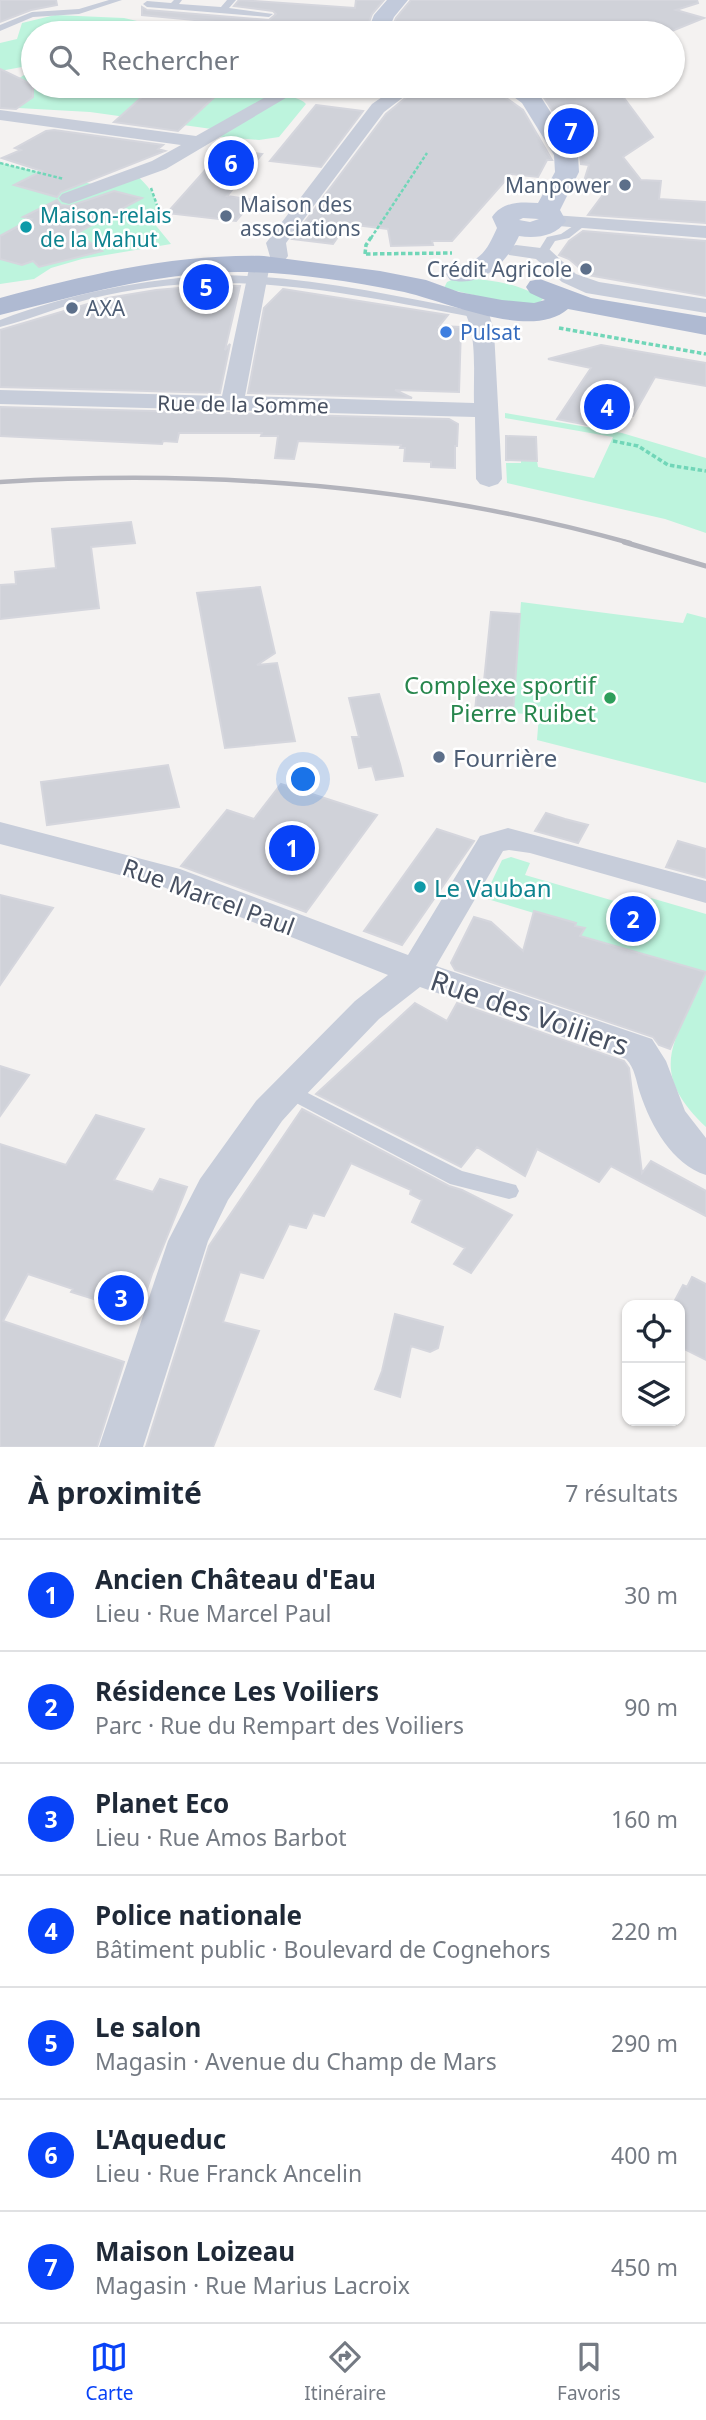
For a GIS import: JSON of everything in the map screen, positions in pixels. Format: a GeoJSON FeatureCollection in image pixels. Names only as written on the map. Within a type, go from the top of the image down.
{"type":"FeatureCollection","features":[{"type":"Feature","properties":{"kind":"main road"},"geometry":{"type":"LineString","coordinates":[[382,21],[395,1]]}},
{"type":"Feature","properties":{"kind":"main road"},"geometry":{"type":"LineString","coordinates":[[440,273],[486,266],[530,238],[569,164],[529,98]]}},
{"type":"Feature","properties":{"kind":"main road"},"geometry":{"type":"LineString","coordinates":[[0,296],[146,263],[221,256],[265,266]]}},
{"type":"Feature","properties":{"kind":"main road"},"geometry":{"type":"LineString","coordinates":[[0,307],[150,271],[199,265],[440,273],[540,287],[545,311]]}},
{"type":"Feature","properties":{"kind":"main road"},"geometry":{"type":"LineString","coordinates":[[440,273],[442,296],[477,316],[584,306],[706,326]]}},
{"type":"Feature","properties":{"kind":"main road"},"geometry":{"type":"LineString","coordinates":[[545,311],[706,335]]}},
{"type":"Feature","properties":{"kind":"street"},"geometry":{"type":"LineString","coordinates":[[69,198],[96,185],[136,175],[276,98]]}},
{"type":"Feature","properties":{"kind":"street"},"geometry":{"type":"LineString","coordinates":[[232,403],[265,266],[276,243],[379,108],[393,98]]}},
{"type":"Feature","properties":{"kind":"street"},"geometry":{"type":"LineString","coordinates":[[0,115],[200,142]]}},
{"type":"Feature","properties":{"kind":"street"},"geometry":{"type":"LineString","coordinates":[[706,232],[579,225],[530,238],[569,278],[594,288],[706,306]]}},
{"type":"Feature","properties":{"kind":"street"},"geometry":{"type":"LineString","coordinates":[[477,316],[489,479]]}},
{"type":"Feature","properties":{"kind":"street","name":"Rue de la Somme"},"geometry":{"type":"LineString","coordinates":[[0,397],[486,410]]}},
{"type":"Feature","properties":{"kind":"street","name":"Rue Marcel Paul"},"geometry":{"type":"LineString","coordinates":[[0,833],[168,877],[415,972]]}},
{"type":"Feature","properties":{"kind":"street"},"geometry":{"type":"LineString","coordinates":[[121,1447],[188,1241],[199,1215],[232,1164],[288,1090],[367,1010],[415,972],[491,844],[508,839],[531,842],[706,892]]}},
{"type":"Feature","properties":{"kind":"street","name":"Rue des Voiliers"},"geometry":{"type":"LineString","coordinates":[[415,972],[639,1049],[647,1056],[662,1104],[675,1127],[691,1148],[706,1160]]}},
{"type":"Feature","properties":{"kind":"lane"},"geometry":{"type":"LineString","coordinates":[[0,28],[32,15],[93,9],[118,0]]}},
{"type":"Feature","properties":{"kind":"lane"},"geometry":{"type":"LineString","coordinates":[[223,10],[232,0]]}},
{"type":"Feature","properties":{"kind":"lane"},"geometry":{"type":"LineString","coordinates":[[147,4],[176,3],[269,14]]}},
{"type":"Feature","properties":{"kind":"lane"},"geometry":{"type":"LineString","coordinates":[[57,12],[78,5]]}},
{"type":"Feature","properties":{"kind":"lane"},"geometry":{"type":"LineString","coordinates":[[530,238],[551,239],[565,236],[579,225]]}},
{"type":"Feature","properties":{"kind":"lane"},"geometry":{"type":"LineString","coordinates":[[0,324],[87,296],[166,280],[265,266],[296,282],[477,316]]}},
{"type":"Feature","properties":{"kind":"lane"},"geometry":{"type":"LineString","coordinates":[[288,1090],[457,1178],[509,1191]]}},
{"type":"Feature","properties":{"kind":"path"},"geometry":{"type":"LineString","coordinates":[[365,254],[366,246],[427,153]]}},
{"type":"Feature","properties":{"kind":"path"},"geometry":{"type":"LineString","coordinates":[[0,163],[96,185]]}},
{"type":"Feature","properties":{"kind":"path"},"geometry":{"type":"LineString","coordinates":[[151,188],[158,208],[152,222]]}},
{"type":"Feature","properties":{"kind":"path"},"geometry":{"type":"LineString","coordinates":[[355,254],[365,254],[440,273]]}},
{"type":"Feature","properties":{"kind":"path"},"geometry":{"type":"LineString","coordinates":[[545,311],[706,354]]}},
{"type":"Feature","properties":{"kind":"path"},"geometry":{"type":"LineString","coordinates":[[612,441],[638,446],[668,465],[706,471]]}},
{"type":"Feature","properties":{"kind":"green space"},"geometry":{"type":"Polygon","coordinates":[[[55,15],[137,21],[30,21],[55,15]]]}},
{"type":"Feature","properties":{"kind":"green space"},"geometry":{"type":"Polygon","coordinates":[[[21,26],[21,67],[0,71],[0,43],[17,39],[21,26]]]}},
{"type":"Feature","properties":{"kind":"green space"},"geometry":{"type":"Polygon","coordinates":[[[21,77],[21,98],[294,98],[306,104],[279,137],[259,140],[212,136],[219,130],[90,112],[0,107],[0,91],[21,77]]]}},
{"type":"Feature","properties":{"kind":"green space"},"geometry":{"type":"Polygon","coordinates":[[[0,163],[96,185],[136,175],[154,196],[156,208],[153,222],[171,244],[82,259],[51,268],[34,279],[0,284],[0,163]]]}},
{"type":"Feature","properties":{"kind":"green space"},"geometry":{"type":"Polygon","coordinates":[[[454,279],[500,282],[534,293],[543,299],[520,306],[444,288],[447,282],[454,279]]]}},
{"type":"Feature","properties":{"kind":"green space"},"geometry":{"type":"Polygon","coordinates":[[[505,413],[622,433],[706,458],[706,533],[665,519],[507,483],[506,463],[521,463],[521,460],[537,461],[538,467],[594,478],[613,437],[505,418],[505,413]]]}},
{"type":"Feature","properties":{"kind":"green space","name":"Complexe sportif Pierre Ruibet"},"geometry":{"type":"Polygon","coordinates":[[[521,602],[683,623],[687,613],[706,618],[706,783],[537,740],[539,715],[513,713],[521,602]]]}},
{"type":"Feature","properties":{"kind":"green space"},"geometry":{"type":"Polygon","coordinates":[[[511,857],[530,863],[525,875],[645,910],[651,898],[706,914],[706,972],[580,936],[584,928],[484,898],[502,860],[511,857]]]}},
{"type":"Feature","properties":{"kind":"green space"},"geometry":{"type":"Polygon","coordinates":[[[706,973],[706,1127],[687,1106],[675,1087],[671,1069],[677,1035],[706,973]]]}},
{"type":"Feature","properties":{"kind":"building"},"geometry":{"type":"Polygon","coordinates":[[[0,0],[56,0],[57,5],[31,10],[0,22],[0,0]]]}},
{"type":"Feature","properties":{"kind":"building"},"geometry":{"type":"Polygon","coordinates":[[[239,0],[355,8],[356,0],[384,0],[369,21],[205,21],[142,15],[142,7],[147,10],[269,20],[276,14],[273,11],[234,6],[239,0]]]}},
{"type":"Feature","properties":{"kind":"building"},"geometry":{"type":"Polygon","coordinates":[[[411,0],[697,0],[698,3],[676,10],[704,18],[685,26],[685,21],[395,21],[411,0]]]}},
{"type":"Feature","properties":{"kind":"building"},"geometry":{"type":"Polygon","coordinates":[[[0,69],[21,79],[21,98],[32,98],[16,109],[0,108],[0,69]]]}},
{"type":"Feature","properties":{"kind":"building"},"geometry":{"type":"Polygon","coordinates":[[[141,98],[214,98],[178,131],[114,122],[141,98]]]}},
{"type":"Feature","properties":{"kind":"building"},"geometry":{"type":"Polygon","coordinates":[[[405,98],[506,98],[523,110],[552,160],[547,160],[538,177],[511,174],[452,241],[432,241],[433,245],[391,246],[388,229],[347,224],[333,244],[292,239],[386,114],[405,98]]]}},
{"type":"Feature","properties":{"kind":"building"},"geometry":{"type":"Polygon","coordinates":[[[544,98],[624,98],[653,137],[623,157],[641,180],[661,181],[659,199],[706,202],[706,223],[588,215],[611,184],[584,181],[589,165],[581,164],[580,154],[544,98]]]}},
{"type":"Feature","properties":{"kind":"building"},"geometry":{"type":"Polygon","coordinates":[[[316,105],[363,111],[321,167],[270,161],[316,105]]]}},
{"type":"Feature","properties":{"kind":"building"},"geometry":{"type":"Polygon","coordinates":[[[46,131],[163,145],[158,149],[165,151],[61,192],[57,197],[14,185],[42,171],[2,158],[21,150],[15,148],[46,131]]]}},
{"type":"Feature","properties":{"kind":"building"},"geometry":{"type":"Polygon","coordinates":[[[224,149],[262,154],[227,196],[254,200],[236,221],[167,213],[224,149]]]}},
{"type":"Feature","properties":{"kind":"building","name":"Maison-relais de la Mahut"},"geometry":{"type":"Polygon","coordinates":[[[114,191],[142,198],[77,233],[102,251],[39,267],[33,261],[22,265],[0,259],[0,236],[31,219],[23,217],[57,200],[61,205],[70,206],[114,191]]]}},
{"type":"Feature","properties":{"kind":"building"},"geometry":{"type":"Polygon","coordinates":[[[583,231],[706,241],[706,296],[588,275],[569,259],[559,255],[569,241],[583,231]]]}},
{"type":"Feature","properties":{"kind":"building"},"geometry":{"type":"Polygon","coordinates":[[[203,286],[240,286],[225,350],[230,344],[220,393],[0,387],[0,330],[108,298],[203,286]]]}},
{"type":"Feature","properties":{"kind":"building"},"geometry":{"type":"Polygon","coordinates":[[[283,289],[448,315],[439,326],[461,327],[459,392],[395,390],[412,398],[248,393],[264,308],[283,289]]]}},
{"type":"Feature","properties":{"kind":"building"},"geometry":{"type":"Polygon","coordinates":[[[601,345],[706,363],[706,386],[655,377],[633,416],[621,416],[613,430],[557,419],[591,368],[548,359],[601,345]]]}},
{"type":"Feature","properties":{"kind":"building"},"geometry":{"type":"Polygon","coordinates":[[[0,407],[449,419],[458,424],[455,468],[431,467],[431,462],[404,461],[405,448],[400,448],[401,445],[298,441],[294,459],[275,458],[278,436],[261,436],[262,433],[179,433],[177,442],[163,441],[162,444],[0,436],[0,407]]]}},
{"type":"Feature","properties":{"kind":"building"},"geometry":{"type":"Polygon","coordinates":[[[506,436],[536,437],[537,461],[506,460],[506,436]]]}},
{"type":"Feature","properties":{"kind":"building"},"geometry":{"type":"Polygon","coordinates":[[[131,522],[135,543],[91,547],[99,608],[0,619],[0,585],[16,584],[15,572],[56,568],[52,529],[131,522]]]}},
{"type":"Feature","properties":{"kind":"building"},"geometry":{"type":"Polygon","coordinates":[[[260,587],[275,653],[257,665],[277,663],[295,741],[225,748],[197,593],[260,587]]]}},
{"type":"Feature","properties":{"kind":"building"},"geometry":{"type":"Polygon","coordinates":[[[491,612],[520,614],[513,713],[475,711],[478,680],[484,681],[491,612]]]}},
{"type":"Feature","properties":{"kind":"building"},"geometry":{"type":"Polygon","coordinates":[[[379,694],[403,776],[376,780],[372,766],[359,768],[352,737],[359,737],[349,698],[379,694]]]}},
{"type":"Feature","properties":{"kind":"building"},"geometry":{"type":"Polygon","coordinates":[[[168,765],[179,807],[47,825],[41,782],[168,765]]]}},
{"type":"Feature","properties":{"kind":"building"},"geometry":{"type":"Polygon","coordinates":[[[281,784],[377,815],[306,912],[181,866],[227,810],[254,819],[281,784]]]}},
{"type":"Feature","properties":{"kind":"building"},"geometry":{"type":"Polygon","coordinates":[[[546,813],[588,825],[578,843],[535,831],[546,813]]]}},
{"type":"Feature","properties":{"kind":"building","name":"Le Vauban"},"geometry":{"type":"Polygon","coordinates":[[[437,829],[474,841],[402,945],[364,931],[437,829]]]}},
{"type":"Feature","properties":{"kind":"building"},"geometry":{"type":"Polygon","coordinates":[[[678,841],[706,849],[706,878],[666,867],[678,841]]]}},
{"type":"Feature","properties":{"kind":"building"},"geometry":{"type":"Polygon","coordinates":[[[0,895],[53,908],[0,985],[0,895]]]}},
{"type":"Feature","properties":{"kind":"building"},"geometry":{"type":"Polygon","coordinates":[[[534,911],[576,923],[575,926],[585,928],[580,936],[706,972],[670,1049],[659,1045],[653,1037],[455,970],[451,963],[474,917],[491,922],[523,951],[534,911]]]}},
{"type":"Feature","properties":{"kind":"building"},"geometry":{"type":"Polygon","coordinates":[[[415,1003],[447,1021],[457,1003],[624,1061],[629,1068],[642,1173],[651,1161],[706,1191],[706,1216],[611,1166],[599,1182],[537,1149],[525,1176],[477,1147],[461,1167],[316,1094],[415,1003]]]}},
{"type":"Feature","properties":{"kind":"building"},"geometry":{"type":"Polygon","coordinates":[[[0,1066],[29,1075],[0,1116],[0,1066]]]}},
{"type":"Feature","properties":{"kind":"building"},"geometry":{"type":"Polygon","coordinates":[[[302,1109],[449,1186],[512,1215],[471,1273],[454,1264],[465,1248],[412,1222],[422,1200],[410,1194],[411,1190],[351,1163],[324,1216],[313,1213],[306,1228],[289,1224],[263,1278],[240,1272],[223,1322],[259,1331],[213,1447],[146,1447],[209,1246],[302,1109]]]}},
{"type":"Feature","properties":{"kind":"building"},"geometry":{"type":"Polygon","coordinates":[[[96,1115],[144,1129],[114,1180],[153,1192],[160,1179],[187,1187],[139,1313],[71,1292],[73,1289],[28,1274],[3,1321],[124,1362],[97,1447],[0,1447],[0,1144],[66,1165],[96,1115]]]}},
{"type":"Feature","properties":{"kind":"building"},"geometry":{"type":"Polygon","coordinates":[[[692,1277],[706,1284],[706,1360],[685,1350],[685,1300],[675,1300],[683,1285],[687,1287],[692,1277]]]}},
{"type":"Feature","properties":{"kind":"building"},"geometry":{"type":"Polygon","coordinates":[[[395,1314],[443,1327],[438,1348],[430,1352],[411,1346],[400,1397],[375,1389],[382,1371],[395,1314]]]}},
{"type":"Feature","properties":{"kind":"railway"},"geometry":{"type":"LineString","coordinates":[[0,482],[160,478],[318,486],[474,507],[630,543]]}},
{"type":"Feature","properties":{"kind":"railway"},"geometry":{"type":"LineString","coordinates":[[624,542],[706,566]]}},
{"type":"Feature","properties":{"kind":"place","name":"Maison Loizeau"},"geometry":{"type":"Point","coordinates":[571,131]}},
{"type":"Feature","properties":{"kind":"place","name":"L'Aqueduc"},"geometry":{"type":"Point","coordinates":[231,163]}},
{"type":"Feature","properties":{"kind":"place","name":"Manpower"},"geometry":{"type":"Point","coordinates":[625,185]}},
{"type":"Feature","properties":{"kind":"place","name":"Maison des associations"},"geometry":{"type":"Point","coordinates":[226,216]}},
{"type":"Feature","properties":{"kind":"place","name":"Maison-relais de la Mahut"},"geometry":{"type":"Point","coordinates":[26,227]}},
{"type":"Feature","properties":{"kind":"place","name":"Crédit Agricole"},"geometry":{"type":"Point","coordinates":[586,269]}},
{"type":"Feature","properties":{"kind":"place","name":"Le salon"},"geometry":{"type":"Point","coordinates":[206,287]}},
{"type":"Feature","properties":{"kind":"place","name":"AXA"},"geometry":{"type":"Point","coordinates":[72,308]}},
{"type":"Feature","properties":{"kind":"place","name":"Pulsat"},"geometry":{"type":"Point","coordinates":[446,332]}},
{"type":"Feature","properties":{"kind":"place","name":"Police nationale"},"geometry":{"type":"Point","coordinates":[607,407]}},
{"type":"Feature","properties":{"kind":"place","name":"Complexe sportif Pierre Ruibet"},"geometry":{"type":"Point","coordinates":[610,698]}},
{"type":"Feature","properties":{"kind":"place","name":"Fourrière"},"geometry":{"type":"Point","coordinates":[439,757]}},
{"type":"Feature","properties":{"kind":"place","name":"Ancien Château d'Eau"},"geometry":{"type":"Point","coordinates":[292,848]}},
{"type":"Feature","properties":{"kind":"place","name":"Le Vauban"},"geometry":{"type":"Point","coordinates":[420,887]}},
{"type":"Feature","properties":{"kind":"place","name":"Résidence Les Voiliers"},"geometry":{"type":"Point","coordinates":[633,919]}},
{"type":"Feature","properties":{"kind":"place","name":"Planet Eco"},"geometry":{"type":"Point","coordinates":[121,1298]}}]}
